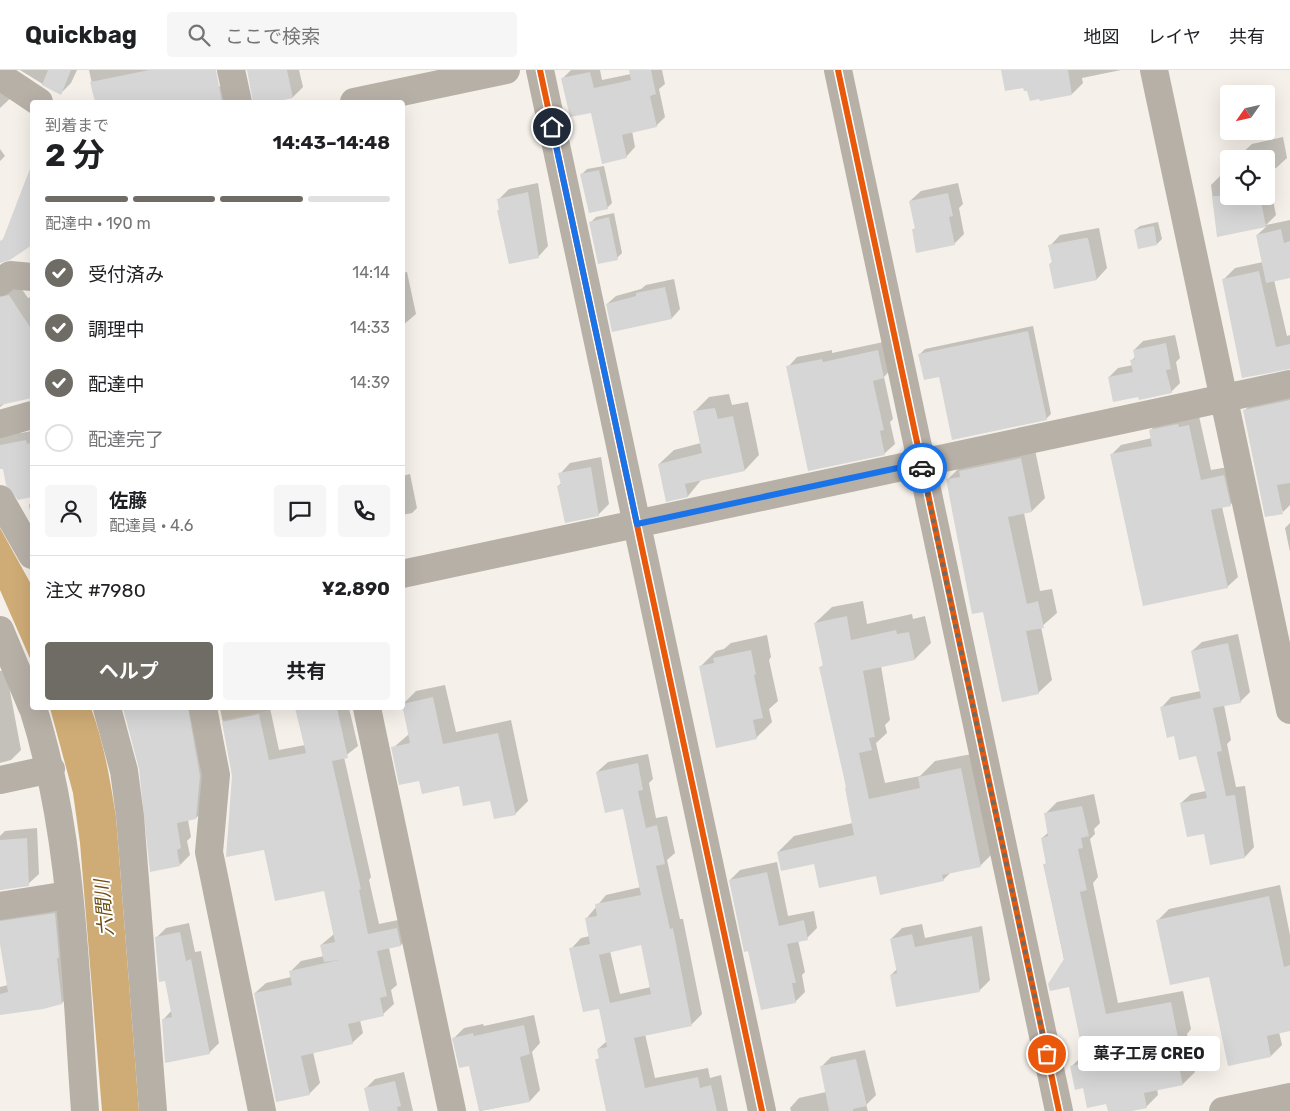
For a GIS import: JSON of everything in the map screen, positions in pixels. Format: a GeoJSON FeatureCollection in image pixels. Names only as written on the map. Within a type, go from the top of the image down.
{"type":"FeatureCollection","features":[{"type":"Feature","properties":{"kind":"street"},"geometry":{"type":"LineString","coordinates":[[231,70],[238,100]]}},
{"type":"Feature","properties":{"kind":"street"},"geometry":{"type":"LineString","coordinates":[[364,100],[506,70]]}},
{"type":"Feature","properties":{"kind":"street"},"geometry":{"type":"LineString","coordinates":[[540,70],[762,1111]]}},
{"type":"Feature","properties":{"kind":"street"},"geometry":{"type":"LineString","coordinates":[[838,70],[1059,1111]]}},
{"type":"Feature","properties":{"kind":"street"},"geometry":{"type":"LineString","coordinates":[[1154,70],[1290,710]]}},
{"type":"Feature","properties":{"kind":"street"},"geometry":{"type":"LineString","coordinates":[[0,76],[36,100]]}},
{"type":"Feature","properties":{"kind":"street"},"geometry":{"type":"LineString","coordinates":[[0,282],[10,275],[30,277]]}},
{"type":"Feature","properties":{"kind":"street"},"geometry":{"type":"LineString","coordinates":[[405,573],[1290,384]]}},
{"type":"Feature","properties":{"kind":"street"},"geometry":{"type":"LineString","coordinates":[[0,424],[30,416]]}},
{"type":"Feature","properties":{"kind":"street"},"geometry":{"type":"LineString","coordinates":[[0,499],[30,552]]}},
{"type":"Feature","properties":{"kind":"street"},"geometry":{"type":"LineString","coordinates":[[0,630],[17,657],[30,698]]}},
{"type":"Feature","properties":{"kind":"street"},"geometry":{"type":"LineString","coordinates":[[34,710],[51,769],[64,845],[85,1111]]}},
{"type":"Feature","properties":{"kind":"street"},"geometry":{"type":"LineString","coordinates":[[108,710],[124,771],[130,816],[153,1111]]}},
{"type":"Feature","properties":{"kind":"street"},"geometry":{"type":"LineString","coordinates":[[202,710],[216,775],[209,852],[262,1111]]}},
{"type":"Feature","properties":{"kind":"street"},"geometry":{"type":"LineString","coordinates":[[367,710],[452,1111]]}},
{"type":"Feature","properties":{"kind":"street"},"geometry":{"type":"LineString","coordinates":[[0,780],[51,769]]}},
{"type":"Feature","properties":{"kind":"street"},"geometry":{"type":"LineString","coordinates":[[0,906],[68,895]]}},
{"type":"Feature","properties":{"kind":"street"},"geometry":{"type":"LineString","coordinates":[[1222,1111],[1290,1097]]}},
{"type":"Feature","properties":{"kind":"shaded area"},"geometry":{"type":"Polygon","coordinates":[[[211,710],[271,710],[214,722],[211,710]]]}},
{"type":"Feature","properties":{"kind":"water"},"geometry":{"type":"Polygon","coordinates":[[[0,528],[30,582],[30,658],[0,590],[0,528]]]}},
{"type":"Feature","properties":{"kind":"water","name":"六間川"},"geometry":{"type":"Polygon","coordinates":[[[51,710],[92,710],[100,734],[106,761],[116,817],[139,1111],[102,1111],[80,843],[73,793],[51,710]]]}},
{"type":"Feature","properties":{"kind":"building"},"geometry":{"type":"Polygon","coordinates":[[[48,70],[71,70],[61,95],[42,85],[48,70]]]}},
{"type":"Feature","properties":{"kind":"building"},"geometry":{"type":"Polygon","coordinates":[[[149,70],[216,70],[222,100],[94,100],[90,82],[149,70]]]}},
{"type":"Feature","properties":{"kind":"building"},"geometry":{"type":"Polygon","coordinates":[[[247,70],[287,70],[293,98],[284,100],[253,100],[247,70]]]}},
{"type":"Feature","properties":{"kind":"building"},"geometry":{"type":"Polygon","coordinates":[[[629,70],[651,70],[656,94],[650,96],[657,127],[622,135],[627,158],[602,164],[591,113],[570,117],[561,78],[590,72],[594,88],[631,80],[629,70]]]}},
{"type":"Feature","properties":{"kind":"building"},"geometry":{"type":"Polygon","coordinates":[[[1001,70],[1068,70],[1072,95],[1030,101],[1027,91],[1024,91],[1023,88],[1005,91],[1001,70]]]}},
{"type":"Feature","properties":{"kind":"building"},"geometry":{"type":"Polygon","coordinates":[[[30,169],[30,246],[10,260],[0,263],[0,241],[3,239],[30,169]]]}},
{"type":"Feature","properties":{"kind":"building"},"geometry":{"type":"Polygon","coordinates":[[[599,170],[608,209],[589,213],[580,174],[599,170]]]}},
{"type":"Feature","properties":{"kind":"building"},"geometry":{"type":"Polygon","coordinates":[[[528,192],[539,258],[509,264],[497,210],[499,210],[497,199],[528,192]]]}},
{"type":"Feature","properties":{"kind":"building"},"geometry":{"type":"Polygon","coordinates":[[[948,193],[953,216],[949,217],[955,245],[916,253],[912,229],[915,229],[909,201],[948,193]]]}},
{"type":"Feature","properties":{"kind":"building"},"geometry":{"type":"Polygon","coordinates":[[[1212,196],[1220,196],[1220,205],[1262,205],[1266,227],[1217,237],[1212,196]]]}},
{"type":"Feature","properties":{"kind":"building"},"geometry":{"type":"Polygon","coordinates":[[[609,217],[618,260],[598,264],[589,222],[609,217]]]}},
{"type":"Feature","properties":{"kind":"building"},"geometry":{"type":"Polygon","coordinates":[[[1154,226],[1157,245],[1138,249],[1134,230],[1154,226]]]}},
{"type":"Feature","properties":{"kind":"building"},"geometry":{"type":"Polygon","coordinates":[[[1281,229],[1284,243],[1290,241],[1290,278],[1266,283],[1256,235],[1281,229]]]}},
{"type":"Feature","properties":{"kind":"building"},"geometry":{"type":"Polygon","coordinates":[[[1088,238],[1097,280],[1054,289],[1049,264],[1052,263],[1048,245],[1088,238]]]}},
{"type":"Feature","properties":{"kind":"building"},"geometry":{"type":"Polygon","coordinates":[[[1259,271],[1276,347],[1290,344],[1290,369],[1242,378],[1222,279],[1259,271]]]}},
{"type":"Feature","properties":{"kind":"building"},"geometry":{"type":"Polygon","coordinates":[[[665,287],[672,319],[612,332],[606,304],[636,296],[636,293],[665,287]]]}},
{"type":"Feature","properties":{"kind":"building"},"geometry":{"type":"Polygon","coordinates":[[[9,295],[30,327],[30,398],[0,405],[0,297],[9,295]]]}},
{"type":"Feature","properties":{"kind":"building"},"geometry":{"type":"Polygon","coordinates":[[[1028,331],[1047,420],[952,440],[939,377],[924,380],[918,354],[1028,331]]]}},
{"type":"Feature","properties":{"kind":"building"},"geometry":{"type":"Polygon","coordinates":[[[1166,343],[1171,369],[1166,370],[1172,393],[1139,400],[1138,397],[1113,402],[1108,377],[1133,372],[1130,360],[1135,359],[1133,350],[1166,343]]]}},
{"type":"Feature","properties":{"kind":"building"},"geometry":{"type":"Polygon","coordinates":[[[878,350],[884,378],[873,381],[884,430],[880,431],[885,455],[808,471],[786,366],[822,359],[823,362],[878,350]]]}},
{"type":"Feature","properties":{"kind":"building"},"geometry":{"type":"Polygon","coordinates":[[[1290,400],[1290,483],[1277,485],[1283,514],[1265,517],[1243,410],[1290,400]]]}},
{"type":"Feature","properties":{"kind":"building"},"geometry":{"type":"Polygon","coordinates":[[[715,408],[718,419],[733,416],[745,471],[685,484],[688,497],[666,502],[658,464],[702,453],[693,411],[715,408]]]}},
{"type":"Feature","properties":{"kind":"building"},"geometry":{"type":"Polygon","coordinates":[[[1178,424],[1179,427],[1189,425],[1201,480],[1224,475],[1231,506],[1211,510],[1228,588],[1143,606],[1110,454],[1152,446],[1149,430],[1178,424]]]}},
{"type":"Feature","properties":{"kind":"building"},"geometry":{"type":"Polygon","coordinates":[[[26,440],[27,444],[30,443],[30,497],[18,500],[6,485],[3,469],[0,469],[0,445],[26,440]]]}},
{"type":"Feature","properties":{"kind":"building"},"geometry":{"type":"Polygon","coordinates":[[[1021,458],[1032,512],[1008,517],[1027,604],[1038,601],[1044,628],[1026,631],[1039,694],[1002,702],[983,612],[972,614],[946,479],[960,477],[959,471],[1021,458]]]}},
{"type":"Feature","properties":{"kind":"building"},"geometry":{"type":"Polygon","coordinates":[[[591,467],[599,516],[565,523],[557,486],[561,485],[558,473],[591,467]]]}},
{"type":"Feature","properties":{"kind":"building"},"geometry":{"type":"Polygon","coordinates":[[[847,616],[851,640],[896,630],[897,634],[909,632],[915,660],[863,671],[875,737],[869,738],[872,750],[859,753],[869,799],[920,788],[918,777],[961,768],[981,867],[942,875],[944,881],[880,895],[876,876],[819,888],[814,864],[781,871],[777,852],[854,835],[846,787],[819,667],[823,666],[814,623],[847,616]]]}},
{"type":"Feature","properties":{"kind":"building"},"geometry":{"type":"Polygon","coordinates":[[[1228,643],[1241,703],[1213,708],[1222,751],[1217,752],[1226,796],[1235,795],[1245,858],[1210,865],[1204,834],[1187,837],[1180,803],[1207,798],[1196,756],[1179,760],[1174,736],[1167,738],[1160,707],[1201,698],[1191,651],[1228,643]]]}},
{"type":"Feature","properties":{"kind":"building"},"geometry":{"type":"Polygon","coordinates":[[[751,650],[763,718],[753,720],[757,739],[716,748],[699,666],[714,663],[713,658],[751,650]]]}},
{"type":"Feature","properties":{"kind":"building"},"geometry":{"type":"Polygon","coordinates":[[[433,697],[443,744],[498,733],[516,815],[494,819],[490,801],[463,806],[459,786],[422,794],[419,781],[399,785],[391,747],[410,743],[403,710],[405,710],[405,703],[433,697]]]}},
{"type":"Feature","properties":{"kind":"building"},"geometry":{"type":"Polygon","coordinates":[[[124,710],[188,710],[200,776],[196,819],[177,823],[181,848],[177,850],[180,866],[150,872],[139,769],[124,710]]]}},
{"type":"Feature","properties":{"kind":"building"},"geometry":{"type":"Polygon","coordinates":[[[295,710],[337,710],[348,758],[332,761],[361,889],[359,890],[368,934],[397,928],[401,946],[377,951],[387,996],[380,998],[384,1016],[348,1024],[353,1044],[301,1056],[310,1095],[276,1102],[254,993],[292,985],[289,971],[339,960],[324,962],[320,945],[335,942],[324,891],[275,901],[264,850],[226,857],[232,776],[222,722],[259,714],[269,760],[306,753],[295,710]]]}},
{"type":"Feature","properties":{"kind":"building"},"geometry":{"type":"Polygon","coordinates":[[[638,763],[643,790],[638,791],[646,828],[657,825],[665,864],[656,866],[670,929],[673,928],[692,1026],[634,1038],[645,1088],[698,1077],[700,1088],[711,1085],[717,1111],[606,1111],[595,1059],[599,1059],[597,1049],[607,1047],[599,1009],[583,1012],[569,948],[590,944],[585,918],[597,916],[595,904],[641,895],[623,809],[605,813],[596,772],[638,763]],[[641,945],[599,955],[610,1003],[651,994],[641,945]]]}},
{"type":"Feature","properties":{"kind":"building"},"geometry":{"type":"Polygon","coordinates":[[[1082,806],[1089,836],[1081,838],[1083,848],[1078,849],[1087,890],[1080,892],[1106,1014],[1171,1002],[1179,1043],[1174,1044],[1183,1085],[1144,1093],[1147,1108],[1132,1111],[1108,1111],[1106,1104],[1087,1108],[1083,1088],[1075,1090],[1070,1066],[1085,1063],[1069,987],[1050,991],[1048,984],[1064,959],[1043,864],[1046,864],[1041,838],[1048,836],[1044,813],[1082,806]]]}},
{"type":"Feature","properties":{"kind":"building"},"geometry":{"type":"Polygon","coordinates":[[[27,838],[29,886],[0,890],[0,840],[27,838]]]}},
{"type":"Feature","properties":{"kind":"building"},"geometry":{"type":"Polygon","coordinates":[[[767,872],[779,926],[804,920],[808,940],[787,944],[796,983],[792,983],[796,1003],[761,1010],[748,951],[744,952],[729,880],[767,872]]]}},
{"type":"Feature","properties":{"kind":"building"},"geometry":{"type":"Polygon","coordinates":[[[1269,896],[1284,967],[1290,965],[1290,1031],[1267,1036],[1271,1057],[1228,1066],[1209,977],[1170,985],[1156,920],[1269,896]]]}},
{"type":"Feature","properties":{"kind":"building"},"geometry":{"type":"Polygon","coordinates":[[[55,913],[62,1004],[43,1009],[0,1015],[0,994],[8,992],[0,944],[0,921],[55,913]]]}},
{"type":"Feature","properties":{"kind":"building"},"geometry":{"type":"Polygon","coordinates":[[[180,932],[186,961],[191,959],[210,1054],[165,1063],[162,1019],[172,1017],[165,981],[159,982],[155,937],[180,932]]]}},
{"type":"Feature","properties":{"kind":"building"},"geometry":{"type":"Polygon","coordinates":[[[912,934],[915,947],[972,936],[980,992],[896,1007],[890,975],[897,973],[890,939],[912,934]]]}},
{"type":"Feature","properties":{"kind":"building"},"geometry":{"type":"Polygon","coordinates":[[[524,1025],[530,1054],[520,1057],[530,1102],[479,1111],[469,1066],[459,1068],[452,1038],[473,1033],[474,1036],[524,1025]]]}},
{"type":"Feature","properties":{"kind":"building"},"geometry":{"type":"Polygon","coordinates":[[[856,1059],[867,1106],[853,1109],[853,1111],[829,1111],[820,1066],[856,1059]]]}},
{"type":"Feature","properties":{"kind":"building"},"geometry":{"type":"Polygon","coordinates":[[[395,1081],[401,1106],[397,1107],[398,1111],[369,1111],[364,1088],[395,1081]]]}},
{"type":"Feature","properties":{"kind":"cycle path"},"geometry":{"type":"LineString","coordinates":[[540,70],[762,1111]]}},
{"type":"Feature","properties":{"kind":"cycle path"},"geometry":{"type":"LineString","coordinates":[[838,70],[1059,1111]]}},
{"type":"Feature","properties":{"kind":"way so far"},"geometry":{"type":"LineString","coordinates":[[922,468],[1047,1054]]}},
{"type":"Feature","properties":{"kind":"place","name":"菓子工房 CREO"},"geometry":{"type":"Point","coordinates":[1047,1054]}},
{"type":"Feature","properties":{"kind":"route"},"geometry":{"type":"LineString","coordinates":[[552,127],[637,524],[921,463],[922,468]]}}]}
